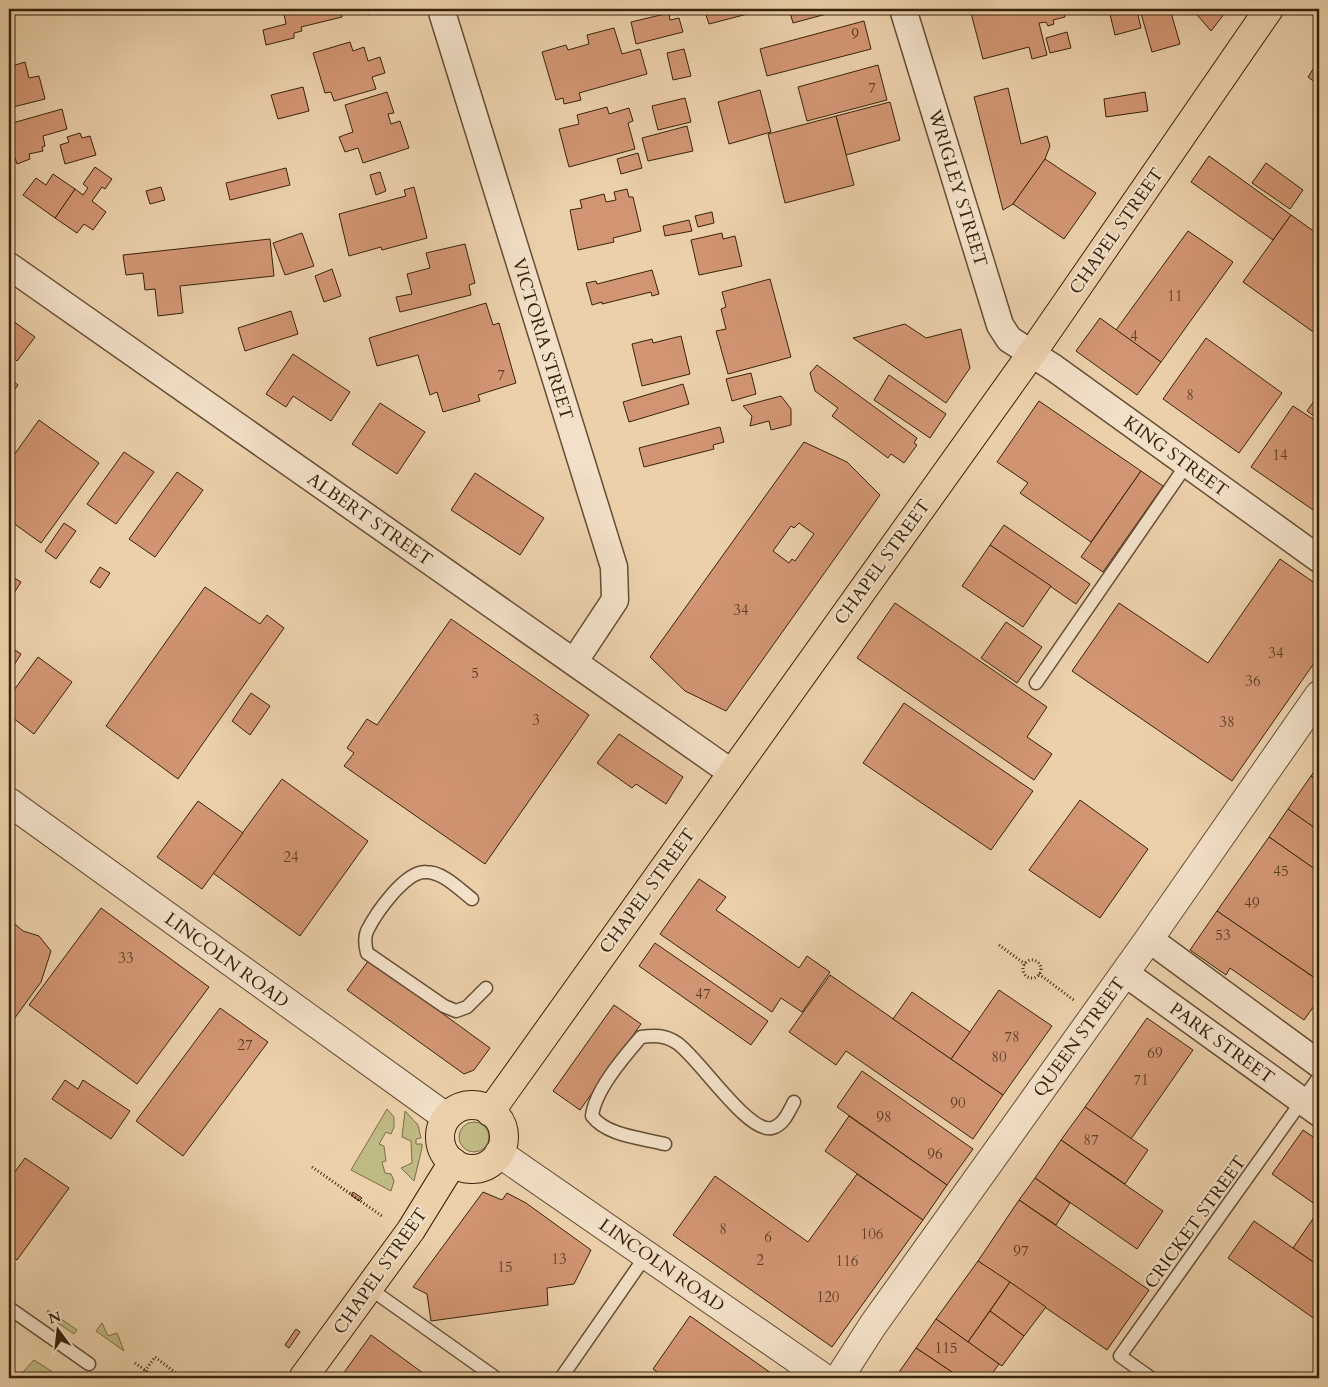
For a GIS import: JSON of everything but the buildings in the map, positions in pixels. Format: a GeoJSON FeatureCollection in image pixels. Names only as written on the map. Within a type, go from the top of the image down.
{"type":"FeatureCollection","features":[{"type":"Feature","properties":{"kind":"highway","name":"CHAPEL STREET"},"geometry":{"type":"LineString","coordinates":[[490,1112],[1032,352],[1269,9]]}},
{"type":"Feature","properties":{"kind":"highway"},"geometry":{"type":"LineString","coordinates":[[468,1105],[477,1105],[490,1112],[502,1126],[503,1141],[500,1153],[491,1162],[479,1168],[469,1169],[459,1166],[448,1159],[441,1146],[440,1130],[446,1117],[456,1109],[468,1105]]}},
{"type":"Feature","properties":{"kind":"highway","name":"CHAPEL STREET"},"geometry":{"type":"LineString","coordinates":[[303,1378],[410,1230],[453,1162]]}},
{"type":"Feature","properties":{"kind":"street","name":"VICTORIA STREET"},"geometry":{"type":"LineString","coordinates":[[441,9],[614,567],[615,600],[574,662]]}},
{"type":"Feature","properties":{"kind":"street","name":"WRIGLEY STREET"},"geometry":{"type":"LineString","coordinates":[[903,9],[1000,325],[1009,339],[1032,352]]}},
{"type":"Feature","properties":{"kind":"street","name":"ALBERT STREET"},"geometry":{"type":"LineString","coordinates":[[9,266],[732,772]]}},
{"type":"Feature","properties":{"kind":"street","name":"KING STREET"},"geometry":{"type":"LineString","coordinates":[[1032,352],[1319,559]]}},
{"type":"Feature","properties":{"kind":"street","name":"QUEEN STREET"},"geometry":{"type":"LineString","coordinates":[[840,1378],[873,1325],[1149,939],[1319,695]]}},
{"type":"Feature","properties":{"kind":"street","name":"LINCOLN ROAD"},"geometry":{"type":"LineString","coordinates":[[9,802],[446,1117]]}},
{"type":"Feature","properties":{"kind":"street"},"geometry":{"type":"LineString","coordinates":[[1149,939],[1319,1064]]}},
{"type":"Feature","properties":{"kind":"street","name":"PARK STREET"},"geometry":{"type":"LineString","coordinates":[[1125,972],[1311,1107]]}},
{"type":"Feature","properties":{"kind":"street","name":"LINCOLN ROAD"},"geometry":{"type":"LineString","coordinates":[[500,1153],[824,1378]]}},
{"type":"Feature","properties":{"kind":"lane"},"geometry":{"type":"LineString","coordinates":[[1036,683],[1187,464]]}},
{"type":"Feature","properties":{"kind":"lane"},"geometry":{"type":"LineString","coordinates":[[472,899],[440,875],[425,871],[409,876],[395,891],[367,931],[364,944],[367,953],[444,1006],[456,1011],[467,1007],[486,988]]}},
{"type":"Feature","properties":{"kind":"lane"},"geometry":{"type":"LineString","coordinates":[[665,1144],[613,1131],[598,1124],[592,1116],[594,1103],[628,1052],[641,1037],[658,1035],[677,1043],[695,1060],[731,1101],[758,1126],[772,1128],[784,1120],[794,1102]]}},
{"type":"Feature","properties":{"kind":"lane","name":"CRICKET STREET"},"geometry":{"type":"LineString","coordinates":[[1151,1378],[1120,1356],[1311,1107],[1319,1077]]}},
{"type":"Feature","properties":{"kind":"lane"},"geometry":{"type":"LineString","coordinates":[[561,1378],[647,1254]]}},
{"type":"Feature","properties":{"kind":"lane"},"geometry":{"type":"LineString","coordinates":[[369,1288],[496,1378]]}},
{"type":"Feature","properties":{"kind":"lane"},"geometry":{"type":"LineString","coordinates":[[9,1308],[89,1364]]}},
{"type":"Feature","properties":{"kind":"path"},"geometry":{"type":"LineString","coordinates":[[999,945],[1025,964]]}},
{"type":"Feature","properties":{"kind":"path"},"geometry":{"type":"LineString","coordinates":[[1029,961],[1037,962],[1040,966],[1039,974],[1034,978],[1025,975],[1023,969],[1025,964],[1029,961]]}},
{"type":"Feature","properties":{"kind":"path"},"geometry":{"type":"LineString","coordinates":[[1039,974],[1073,1000],[1079,1002]]}},
{"type":"Feature","properties":{"kind":"path"},"geometry":{"type":"LineString","coordinates":[[312,1167],[382,1216]]}},
{"type":"Feature","properties":{"kind":"path"},"geometry":{"type":"LineString","coordinates":[[145,1370],[155,1358],[177,1374]]}},
{"type":"Feature","properties":{"kind":"path"},"geometry":{"type":"LineString","coordinates":[[135,1363],[156,1378]]}},
{"type":"Feature","properties":{"kind":"shaded area"},"geometry":{"type":"Polygon","coordinates":[[[387,1109],[394,1117],[394,1127],[391,1134],[386,1132],[379,1144],[384,1146],[386,1161],[382,1162],[385,1173],[391,1174],[394,1181],[391,1191],[351,1170],[387,1109]]]}},
{"type":"Feature","properties":{"kind":"shaded area"},"geometry":{"type":"Polygon","coordinates":[[[405,1111],[418,1125],[421,1138],[416,1139],[416,1144],[422,1144],[414,1181],[401,1168],[412,1163],[411,1141],[402,1137],[405,1111]]]}},
{"type":"Feature","properties":{"kind":"shaded area"},"geometry":{"type":"Polygon","coordinates":[[[474,1122],[480,1123],[488,1131],[488,1143],[480,1151],[474,1152],[468,1151],[460,1143],[459,1137],[460,1131],[468,1123],[474,1122]]]}},
{"type":"Feature","properties":{"kind":"shaded area"},"geometry":{"type":"Polygon","coordinates":[[[48,1310],[77,1330],[74,1334],[46,1315],[48,1310]]]}},
{"type":"Feature","properties":{"kind":"shaded area"},"geometry":{"type":"Polygon","coordinates":[[[102,1323],[108,1336],[117,1333],[124,1351],[96,1331],[102,1323]]]}},
{"type":"Feature","properties":{"kind":"shaded area"},"geometry":{"type":"Polygon","coordinates":[[[34,1360],[62,1378],[23,1378],[23,1372],[34,1360]]]}}]}
